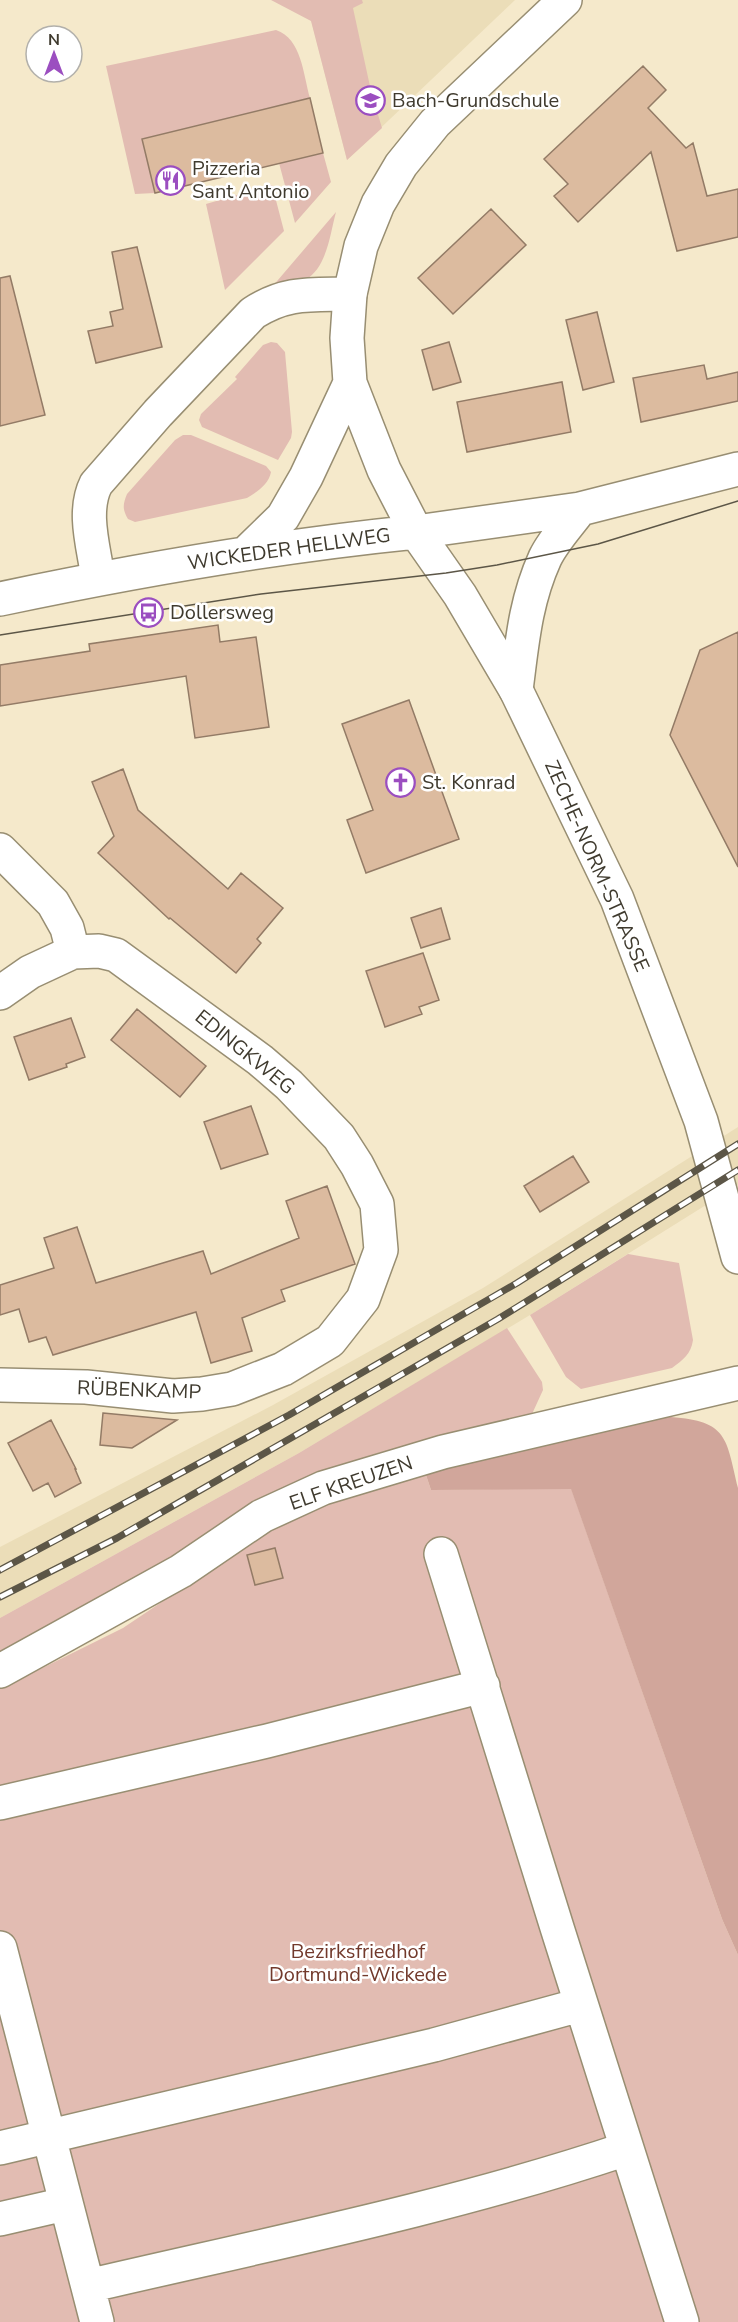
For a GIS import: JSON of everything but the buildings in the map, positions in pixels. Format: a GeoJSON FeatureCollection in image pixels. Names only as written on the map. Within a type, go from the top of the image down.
{"type":"FeatureCollection","features":[{"type":"Feature","properties":{"kind":"street"},"geometry":{"type":"LineString","coordinates":[[416,532],[384,470],[350,383],[347,338],[350,294],[360,246],[378,204],[401,165],[435,123],[565,0]]}},
{"type":"Feature","properties":{"kind":"street"},"geometry":{"type":"LineString","coordinates":[[98,578],[88,510],[90,496],[96,484],[158,413],[253,313],[270,302],[294,295],[350,294]]}},
{"type":"Feature","properties":{"kind":"street"},"geometry":{"type":"LineString","coordinates":[[245,554],[283,517],[306,477],[350,383]]}},
{"type":"Feature","properties":{"kind":"street","name":"WICKEDER HELLWEG"},"geometry":{"type":"LineString","coordinates":[[0,598],[98,578],[245,554],[580,509],[738,469]]}},
{"type":"Feature","properties":{"kind":"street"},"geometry":{"type":"LineString","coordinates":[[516,690],[526,612],[533,591],[546,556],[580,509]]}},
{"type":"Feature","properties":{"kind":"street","name":"ZECHE-NORM-STRASSE"},"geometry":{"type":"LineString","coordinates":[[416,532],[460,595],[516,690],[625,920],[701,1121],[738,1257]]}},
{"type":"Feature","properties":{"kind":"street"},"geometry":{"type":"LineString","coordinates":[[0,850],[53,903],[67,928],[74,952]]}},
{"type":"Feature","properties":{"kind":"street","name":"EDINGKWEG"},"geometry":{"type":"LineString","coordinates":[[0,993],[30,972],[74,952],[99,951],[116,955],[260,1060],[289,1085],[339,1137],[357,1165],[377,1204]]}},
{"type":"Feature","properties":{"kind":"street","name":"RÜBENKAMP"},"geometry":{"type":"LineString","coordinates":[[0,1385],[86,1387],[173,1395],[202,1394],[232,1389],[283,1369],[330,1341],[363,1299],[381,1250],[377,1204]]}},
{"type":"Feature","properties":{"kind":"street","name":"ELF KREUZEN"},"geometry":{"type":"LineString","coordinates":[[0,1671],[181,1571],[262,1516],[323,1488],[443,1452],[738,1383]]}},
{"type":"Feature","properties":{"kind":"street"},"geometry":{"type":"LineString","coordinates":[[441,1554],[580,2005],[682,2322]]}},
{"type":"Feature","properties":{"kind":"street"},"geometry":{"type":"LineString","coordinates":[[0,1803],[267,1741],[483,1686]]}},
{"type":"Feature","properties":{"kind":"street"},"geometry":{"type":"LineString","coordinates":[[0,1948],[97,2322]]}},
{"type":"Feature","properties":{"kind":"street"},"geometry":{"type":"LineString","coordinates":[[0,2148],[434,2045],[580,2005]]}},
{"type":"Feature","properties":{"kind":"street"},"geometry":{"type":"LineString","coordinates":[[88,2286],[388,2217],[513,2184],[626,2149]]}},
{"type":"Feature","properties":{"kind":"street"},"geometry":{"type":"LineString","coordinates":[[0,2219],[65,2204]]}},
{"type":"Feature","properties":{"kind":"shaded area","name":"Bach-Grundschule"},"geometry":{"type":"Polygon","coordinates":[[[306,0],[515,0],[347,160],[306,0]]]}},
{"type":"Feature","properties":{"kind":"shaded area"},"geometry":{"type":"Polygon","coordinates":[[[738,1127],[738,1185],[530,1315],[299,1453],[0,1618],[0,1547],[273,1405],[483,1288],[738,1127]]]}},
{"type":"Feature","properties":{"kind":"shaded area"},"geometry":{"type":"Polygon","coordinates":[[[671,1417],[704,1423],[721,1435],[727,1445],[738,1488],[738,1955],[722,1919],[571,1489],[431,1490],[425,1472],[642,1418],[671,1417]]]}},
{"type":"Feature","properties":{"kind":"green space"},"geometry":{"type":"Polygon","coordinates":[[[271,0],[362,0],[363,3],[353,8],[371,91],[382,128],[347,160],[311,21],[271,0]]]}},
{"type":"Feature","properties":{"kind":"green space"},"geometry":{"type":"Polygon","coordinates":[[[276,30],[285,35],[296,49],[310,98],[142,139],[155,193],[135,194],[106,66],[276,30]]]}},
{"type":"Feature","properties":{"kind":"green space"},"geometry":{"type":"Polygon","coordinates":[[[323,153],[331,182],[295,223],[279,163],[323,153]]]}},
{"type":"Feature","properties":{"kind":"green space"},"geometry":{"type":"Polygon","coordinates":[[[272,185],[284,231],[225,290],[206,204],[272,185]]]}},
{"type":"Feature","properties":{"kind":"green space"},"geometry":{"type":"Polygon","coordinates":[[[336,212],[323,259],[312,275],[297,283],[272,287],[336,212]]]}},
{"type":"Feature","properties":{"kind":"green space"},"geometry":{"type":"Polygon","coordinates":[[[271,342],[277,343],[285,352],[292,432],[278,460],[202,427],[199,420],[201,414],[237,379],[235,377],[263,345],[271,342]]]}},
{"type":"Feature","properties":{"kind":"green space"},"geometry":{"type":"Polygon","coordinates":[[[183,435],[191,435],[266,466],[271,472],[268,480],[247,498],[135,522],[128,519],[124,506],[127,494],[175,440],[183,435]]]}},
{"type":"Feature","properties":{"kind":"green space"},"geometry":{"type":"Polygon","coordinates":[[[628,1254],[679,1263],[692,1345],[686,1356],[672,1368],[581,1389],[566,1377],[530,1315],[628,1254]]]}},
{"type":"Feature","properties":{"kind":"green space"},"geometry":{"type":"Polygon","coordinates":[[[507,1328],[542,1382],[543,1390],[532,1414],[378,1453],[302,1481],[114,1598],[0,1655],[0,1618],[299,1453],[507,1328]]]}},
{"type":"Feature","properties":{"kind":"green space","name":"Bezirksfriedhof Dortmund-Wickede"},"geometry":{"type":"Polygon","coordinates":[[[425,1472],[431,1490],[571,1488],[722,1919],[738,1955],[738,2322],[0,2322],[0,1689],[123,1628],[296,1512],[425,1472]]]}},
{"type":"Feature","properties":{"kind":"tram line"},"geometry":{"type":"LineString","coordinates":[[0,635],[261,594],[497,565],[598,544],[738,501]]}},
{"type":"Feature","properties":{"kind":"railway"},"geometry":{"type":"LineString","coordinates":[[0,1570],[289,1415],[517,1283],[738,1144]]}},
{"type":"Feature","properties":{"kind":"railway"},"geometry":{"type":"LineString","coordinates":[[0,1597],[117,1538],[498,1319],[738,1170]]}},
{"type":"Feature","properties":{"kind":"place","name":"Bach-Grundschule"},"geometry":{"type":"Point","coordinates":[371,100]}},
{"type":"Feature","properties":{"kind":"place","name":"Pizzeria Sant Antonio"},"geometry":{"type":"Point","coordinates":[171,180]}},
{"type":"Feature","properties":{"kind":"place","name":"Dollersweg"},"geometry":{"type":"Point","coordinates":[149,612]}},
{"type":"Feature","properties":{"kind":"place","name":"St. Konrad"},"geometry":{"type":"Point","coordinates":[401,782]}}]}
